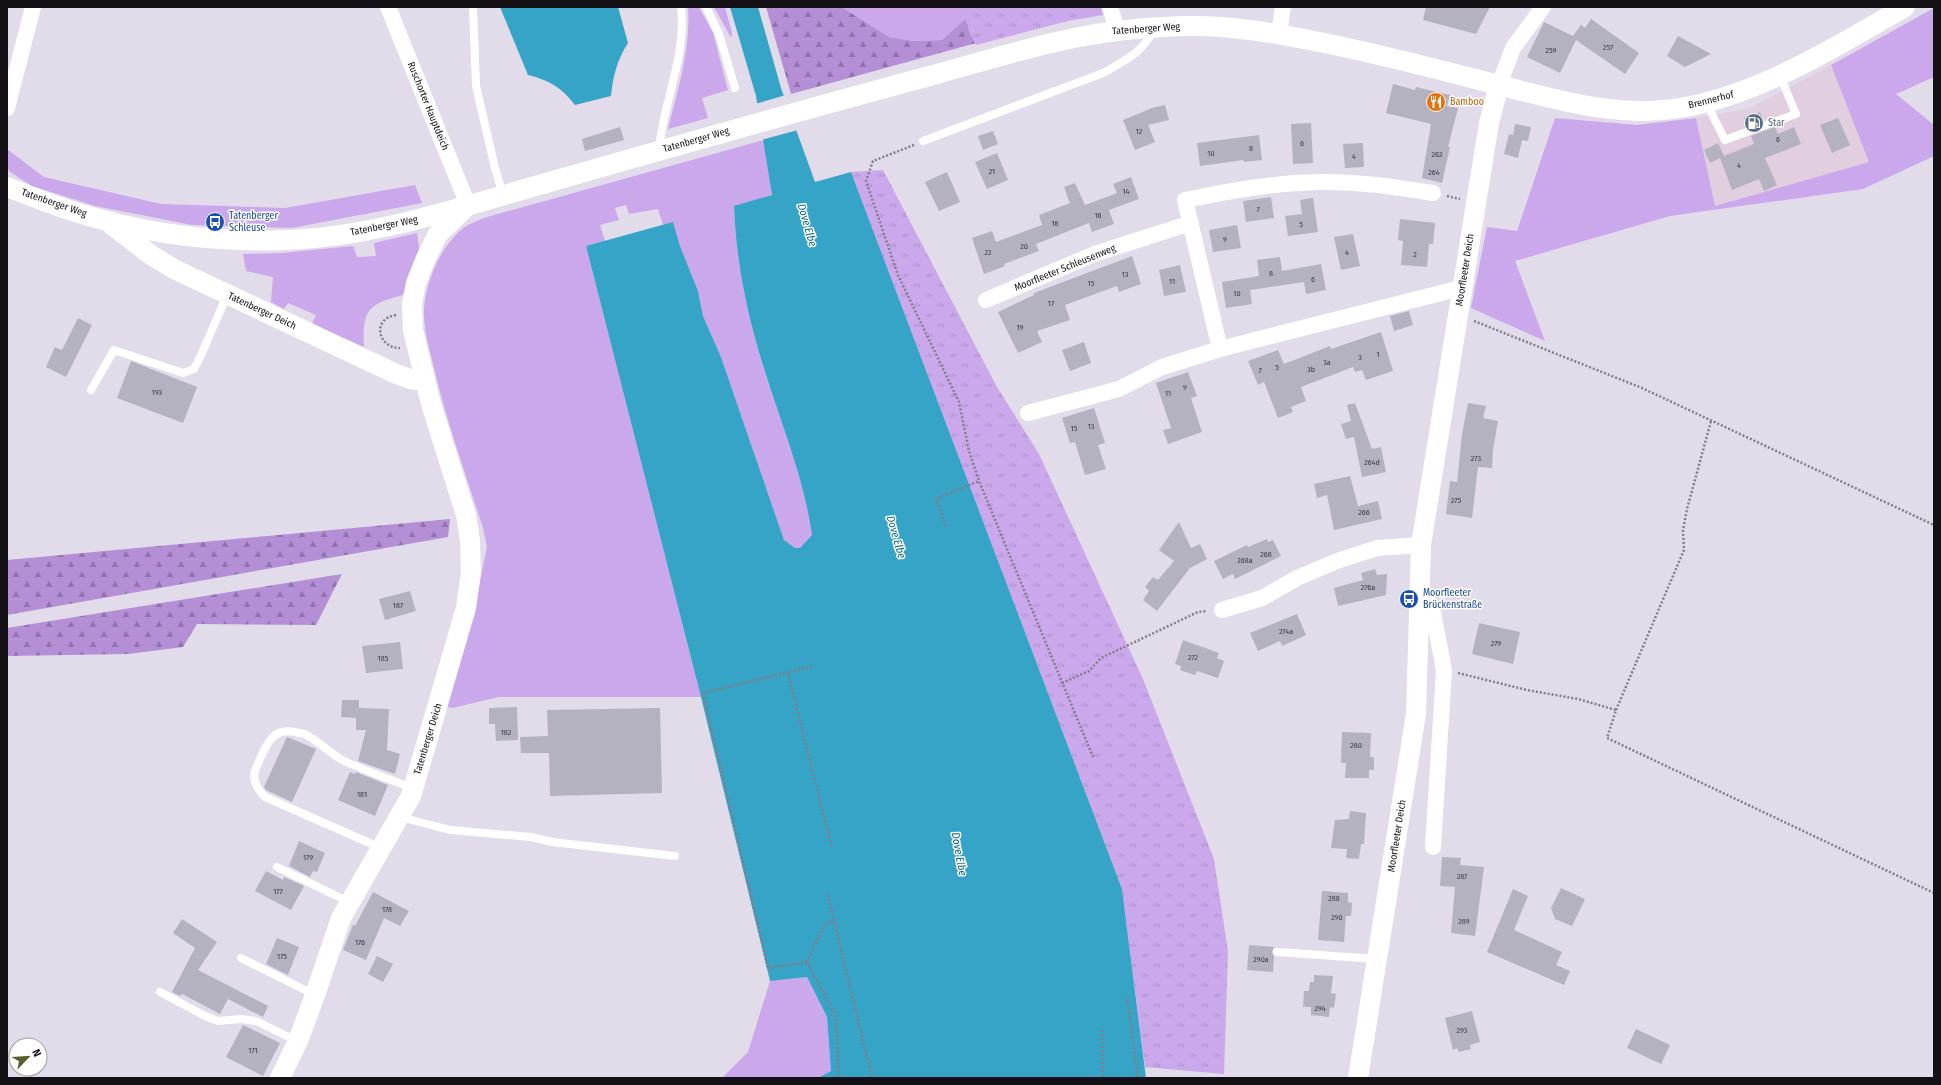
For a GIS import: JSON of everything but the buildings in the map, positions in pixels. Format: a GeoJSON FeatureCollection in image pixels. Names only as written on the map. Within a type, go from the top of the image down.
{"type":"FeatureCollection","features":[{"type":"Feature","properties":{"kind":"street"},"geometry":{"type":"LineString","coordinates":[[7,108],[33,7]]}},
{"type":"Feature","properties":{"kind":"street","name":"Ruschorter Hauptdeich"},"geometry":{"type":"LineString","coordinates":[[388,7],[468,205]]}},
{"type":"Feature","properties":{"kind":"street"},"geometry":{"type":"LineString","coordinates":[[1110,7],[1117,30]]}},
{"type":"Feature","properties":{"kind":"street"},"geometry":{"type":"LineString","coordinates":[[1279,34],[1282,7]]}},
{"type":"Feature","properties":{"kind":"street","name":"Moorfleeter Deich"},"geometry":{"type":"LineString","coordinates":[[1358,1078],[1416,714],[1421,592],[1421,545],[1461,288],[1489,123],[1499,85],[1513,48],[1543,7]]}},
{"type":"Feature","properties":{"kind":"street","name":"Brennerhof"},"geometry":{"type":"LineString","coordinates":[[1499,85],[1558,102],[1608,110],[1648,110],[1686,107],[1732,96],[1764,84],[1906,7]]}},
{"type":"Feature","properties":{"kind":"street","name":"Tatenberger Weg"},"geometry":{"type":"LineString","coordinates":[[7,187],[69,211],[164,234],[210,239],[286,240],[361,231],[415,221],[796,112],[1045,44],[1117,30],[1156,27],[1209,27],[1279,34],[1377,54],[1499,85]]}},
{"type":"Feature","properties":{"kind":"street"},"geometry":{"type":"LineString","coordinates":[[1220,349],[1185,200],[1248,187],[1319,182],[1375,184],[1433,193]]}},
{"type":"Feature","properties":{"kind":"street","name":"Tatenberger Deich"},"geometry":{"type":"LineString","coordinates":[[280,1078],[298,1041],[341,918],[400,817],[413,788],[464,615],[472,572],[470,540],[466,515],[426,381],[414,330],[412,304],[416,283],[438,234],[468,205]]}},
{"type":"Feature","properties":{"kind":"street","name":"Tatenberger Deich"},"geometry":{"type":"LineString","coordinates":[[108,221],[150,255],[174,268],[394,373],[410,379],[426,381]]}},
{"type":"Feature","properties":{"kind":"street","name":"Moorfleeter Schleusenweg"},"geometry":{"type":"LineString","coordinates":[[986,300],[1097,253],[1190,223]]}},
{"type":"Feature","properties":{"kind":"street"},"geometry":{"type":"LineString","coordinates":[[1028,413],[1119,389],[1162,367],[1220,349],[1461,288]]}},
{"type":"Feature","properties":{"kind":"street"},"geometry":{"type":"LineString","coordinates":[[1222,610],[1262,598],[1297,578],[1343,558],[1377,548],[1421,545]]}},
{"type":"Feature","properties":{"kind":"street"},"geometry":{"type":"LineString","coordinates":[[1421,592],[1432,607],[1444,670],[1433,847]]}},
{"type":"Feature","properties":{"kind":"lane"},"geometry":{"type":"LineString","coordinates":[[473,7],[476,86],[495,168],[503,195]]}},
{"type":"Feature","properties":{"kind":"lane"},"geometry":{"type":"LineString","coordinates":[[659,151],[661,130],[676,71],[682,19],[681,7]]}},
{"type":"Feature","properties":{"kind":"lane"},"geometry":{"type":"LineString","coordinates":[[706,7],[719,34],[735,88]]}},
{"type":"Feature","properties":{"kind":"lane"},"geometry":{"type":"LineString","coordinates":[[923,141],[1103,73],[1126,60],[1144,47],[1156,27]]}},
{"type":"Feature","properties":{"kind":"lane"},"geometry":{"type":"LineString","coordinates":[[1706,102],[1725,140],[1796,114],[1780,75]]}},
{"type":"Feature","properties":{"kind":"lane"},"geometry":{"type":"LineString","coordinates":[[91,390],[114,350],[183,373],[194,369],[227,294]]}},
{"type":"Feature","properties":{"kind":"lane"},"geometry":{"type":"LineString","coordinates":[[381,848],[265,797],[257,789],[254,780],[255,770],[271,739],[277,734],[289,731],[305,735],[340,759],[364,770],[413,788]]}},
{"type":"Feature","properties":{"kind":"lane"},"geometry":{"type":"LineString","coordinates":[[400,817],[450,830],[531,837],[552,842],[675,856]]}},
{"type":"Feature","properties":{"kind":"lane"},"geometry":{"type":"LineString","coordinates":[[277,867],[349,902]]}},
{"type":"Feature","properties":{"kind":"lane"},"geometry":{"type":"LineString","coordinates":[[1277,952],[1377,959]]}},
{"type":"Feature","properties":{"kind":"lane"},"geometry":{"type":"LineString","coordinates":[[242,958],[315,995]]}},
{"type":"Feature","properties":{"kind":"lane"},"geometry":{"type":"LineString","coordinates":[[160,992],[205,1016],[218,1021],[241,1019],[256,1021],[298,1041]]}},
{"type":"Feature","properties":{"kind":"path"},"geometry":{"type":"LineString","coordinates":[[923,141],[873,161],[866,181],[898,275],[959,402],[969,451],[979,481],[1093,757]]}},
{"type":"Feature","properties":{"kind":"path"},"geometry":{"type":"LineString","coordinates":[[1433,193],[1476,202]]}},
{"type":"Feature","properties":{"kind":"path"},"geometry":{"type":"LineString","coordinates":[[1458,315],[1642,388],[1934,525]]}},
{"type":"Feature","properties":{"kind":"path"},"geometry":{"type":"LineString","coordinates":[[1711,420],[1687,509],[1684,530],[1684,550],[1616,710],[1607,738],[1934,894]]}},
{"type":"Feature","properties":{"kind":"path"},"geometry":{"type":"LineString","coordinates":[[946,526],[936,499],[979,481]]}},
{"type":"Feature","properties":{"kind":"path"},"geometry":{"type":"LineString","coordinates":[[1062,683],[1089,671],[1101,658],[1198,612]]}},
{"type":"Feature","properties":{"kind":"path"},"geometry":{"type":"LineString","coordinates":[[807,962],[768,968],[703,693],[814,666]]}},
{"type":"Feature","properties":{"kind":"path"},"geometry":{"type":"LineString","coordinates":[[1444,670],[1527,690],[1578,699],[1616,710]]}},
{"type":"Feature","properties":{"kind":"path"},"geometry":{"type":"LineString","coordinates":[[788,673],[832,848]]}},
{"type":"Feature","properties":{"kind":"path"},"geometry":{"type":"LineString","coordinates":[[828,895],[872,1078]]}},
{"type":"Feature","properties":{"kind":"path"},"geometry":{"type":"LineString","coordinates":[[807,962],[825,924],[834,921]]}},
{"type":"Feature","properties":{"kind":"path"},"geometry":{"type":"LineString","coordinates":[[807,962],[836,1015],[839,1078]]}},
{"type":"Feature","properties":{"kind":"path"},"geometry":{"type":"LineString","coordinates":[[1126,996],[1138,1078]]}},
{"type":"Feature","properties":{"kind":"path"},"geometry":{"type":"LineString","coordinates":[[1102,1030],[1103,1078]]}},
{"type":"Feature","properties":{"kind":"shaded area"},"geometry":{"type":"Polygon","coordinates":[[[1831,65],[1870,162],[1715,206],[1696,118],[1750,108],[1831,65]]]}},
{"type":"Feature","properties":{"kind":"green space"},"geometry":{"type":"Polygon","coordinates":[[[688,7],[699,7],[713,33],[728,90],[702,98],[708,118],[668,129],[680,84],[686,53],[688,38],[688,7]]]}},
{"type":"Feature","properties":{"kind":"green space"},"geometry":{"type":"Polygon","coordinates":[[[714,7],[725,7],[732,33],[731,38],[714,7]]]}},
{"type":"Feature","properties":{"kind":"green space"},"geometry":{"type":"Polygon","coordinates":[[[766,7],[842,7],[889,37],[913,41],[942,40],[973,12],[1038,26],[791,94],[766,7]]]}},
{"type":"Feature","properties":{"kind":"green space"},"geometry":{"type":"Polygon","coordinates":[[[842,7],[987,7],[973,12],[942,40],[913,41],[889,37],[842,7]]]}},
{"type":"Feature","properties":{"kind":"green space"},"geometry":{"type":"Polygon","coordinates":[[[962,7],[1086,7],[1087,13],[1071,20],[976,45],[970,34],[962,7]]]}},
{"type":"Feature","properties":{"kind":"green space"},"geometry":{"type":"Polygon","coordinates":[[[1051,7],[1101,7],[1103,15],[1038,26],[1051,7]]]}},
{"type":"Feature","properties":{"kind":"green space"},"geometry":{"type":"Polygon","coordinates":[[[1934,8],[1934,77],[1896,94],[1934,125],[1934,156],[1863,189],[1670,216],[1515,261],[1545,341],[1471,308],[1487,227],[1517,231],[1555,118],[1637,125],[1696,118],[1715,206],[1869,162],[1831,65],[1934,8]]]}},
{"type":"Feature","properties":{"kind":"green space"},"geometry":{"type":"Polygon","coordinates":[[[764,141],[772,195],[734,207],[737,249],[753,332],[798,473],[804,494],[812,535],[800,548],[795,548],[784,540],[721,357],[703,316],[698,291],[680,246],[673,223],[663,225],[658,209],[629,214],[626,205],[615,208],[619,220],[600,225],[605,241],[586,246],[701,697],[499,697],[452,708],[445,706],[478,591],[487,547],[483,528],[445,409],[426,334],[424,317],[425,300],[430,279],[439,258],[452,239],[460,231],[468,225],[485,218],[764,141]]]}},
{"type":"Feature","properties":{"kind":"green space"},"geometry":{"type":"Polygon","coordinates":[[[7,149],[44,177],[161,204],[285,208],[415,185],[422,203],[292,228],[192,225],[95,206],[32,186],[10,172],[7,167],[7,149]]]}},
{"type":"Feature","properties":{"kind":"green space"},"geometry":{"type":"Polygon","coordinates":[[[883,170],[997,387],[1039,454],[1143,679],[1214,859],[1228,952],[1224,1074],[1145,1067],[1122,889],[851,172],[883,170]]]}},
{"type":"Feature","properties":{"kind":"green space"},"geometry":{"type":"Polygon","coordinates":[[[417,233],[419,249],[403,295],[382,302],[370,310],[364,325],[364,347],[312,324],[316,315],[288,303],[284,309],[271,302],[273,277],[246,271],[243,254],[282,253],[353,246],[357,257],[376,256],[374,243],[417,233]]]}},
{"type":"Feature","properties":{"kind":"green space"},"geometry":{"type":"Polygon","coordinates":[[[450,519],[448,537],[7,615],[7,560],[450,519]]]}},
{"type":"Feature","properties":{"kind":"green space"},"geometry":{"type":"Polygon","coordinates":[[[342,574],[316,625],[197,624],[183,647],[128,654],[7,656],[7,628],[342,574]]]}},
{"type":"Feature","properties":{"kind":"green space"},"geometry":{"type":"Polygon","coordinates":[[[807,977],[827,1017],[831,1071],[818,1078],[722,1078],[748,1052],[770,981],[807,977]]]}},
{"type":"Feature","properties":{"kind":"water"},"geometry":{"type":"Polygon","coordinates":[[[500,7],[618,7],[628,43],[616,68],[611,96],[575,105],[560,89],[549,82],[528,75],[500,7]]]}},
{"type":"Feature","properties":{"kind":"water","name":"Dove Elbe"},"geometry":{"type":"Polygon","coordinates":[[[730,7],[758,7],[781,88],[815,182],[851,172],[1122,889],[1146,1078],[818,1078],[831,1071],[827,1017],[807,977],[770,981],[701,697],[586,246],[673,222],[680,246],[698,291],[703,316],[721,357],[784,540],[795,548],[800,548],[812,535],[804,494],[753,331],[737,249],[734,206],[772,195],[756,96],[730,7]]]}},
{"type":"Feature","properties":{"kind":"pier"},"geometry":{"type":"Polygon","coordinates":[[[786,95],[798,130],[761,140],[755,104],[786,95]]]}},
{"type":"Feature","properties":{"kind":"place","name":"Bamboo"},"geometry":{"type":"Point","coordinates":[1436,102]}},
{"type":"Feature","properties":{"kind":"place","name":"Star"},"geometry":{"type":"Point","coordinates":[1754,123]}},
{"type":"Feature","properties":{"kind":"place","name":"Tatenberger Schleuse"},"geometry":{"type":"Point","coordinates":[215,222]}},
{"type":"Feature","properties":{"kind":"place","name":"Moorfleeter Brückenstraße"},"geometry":{"type":"Point","coordinates":[1409,599]}}]}
